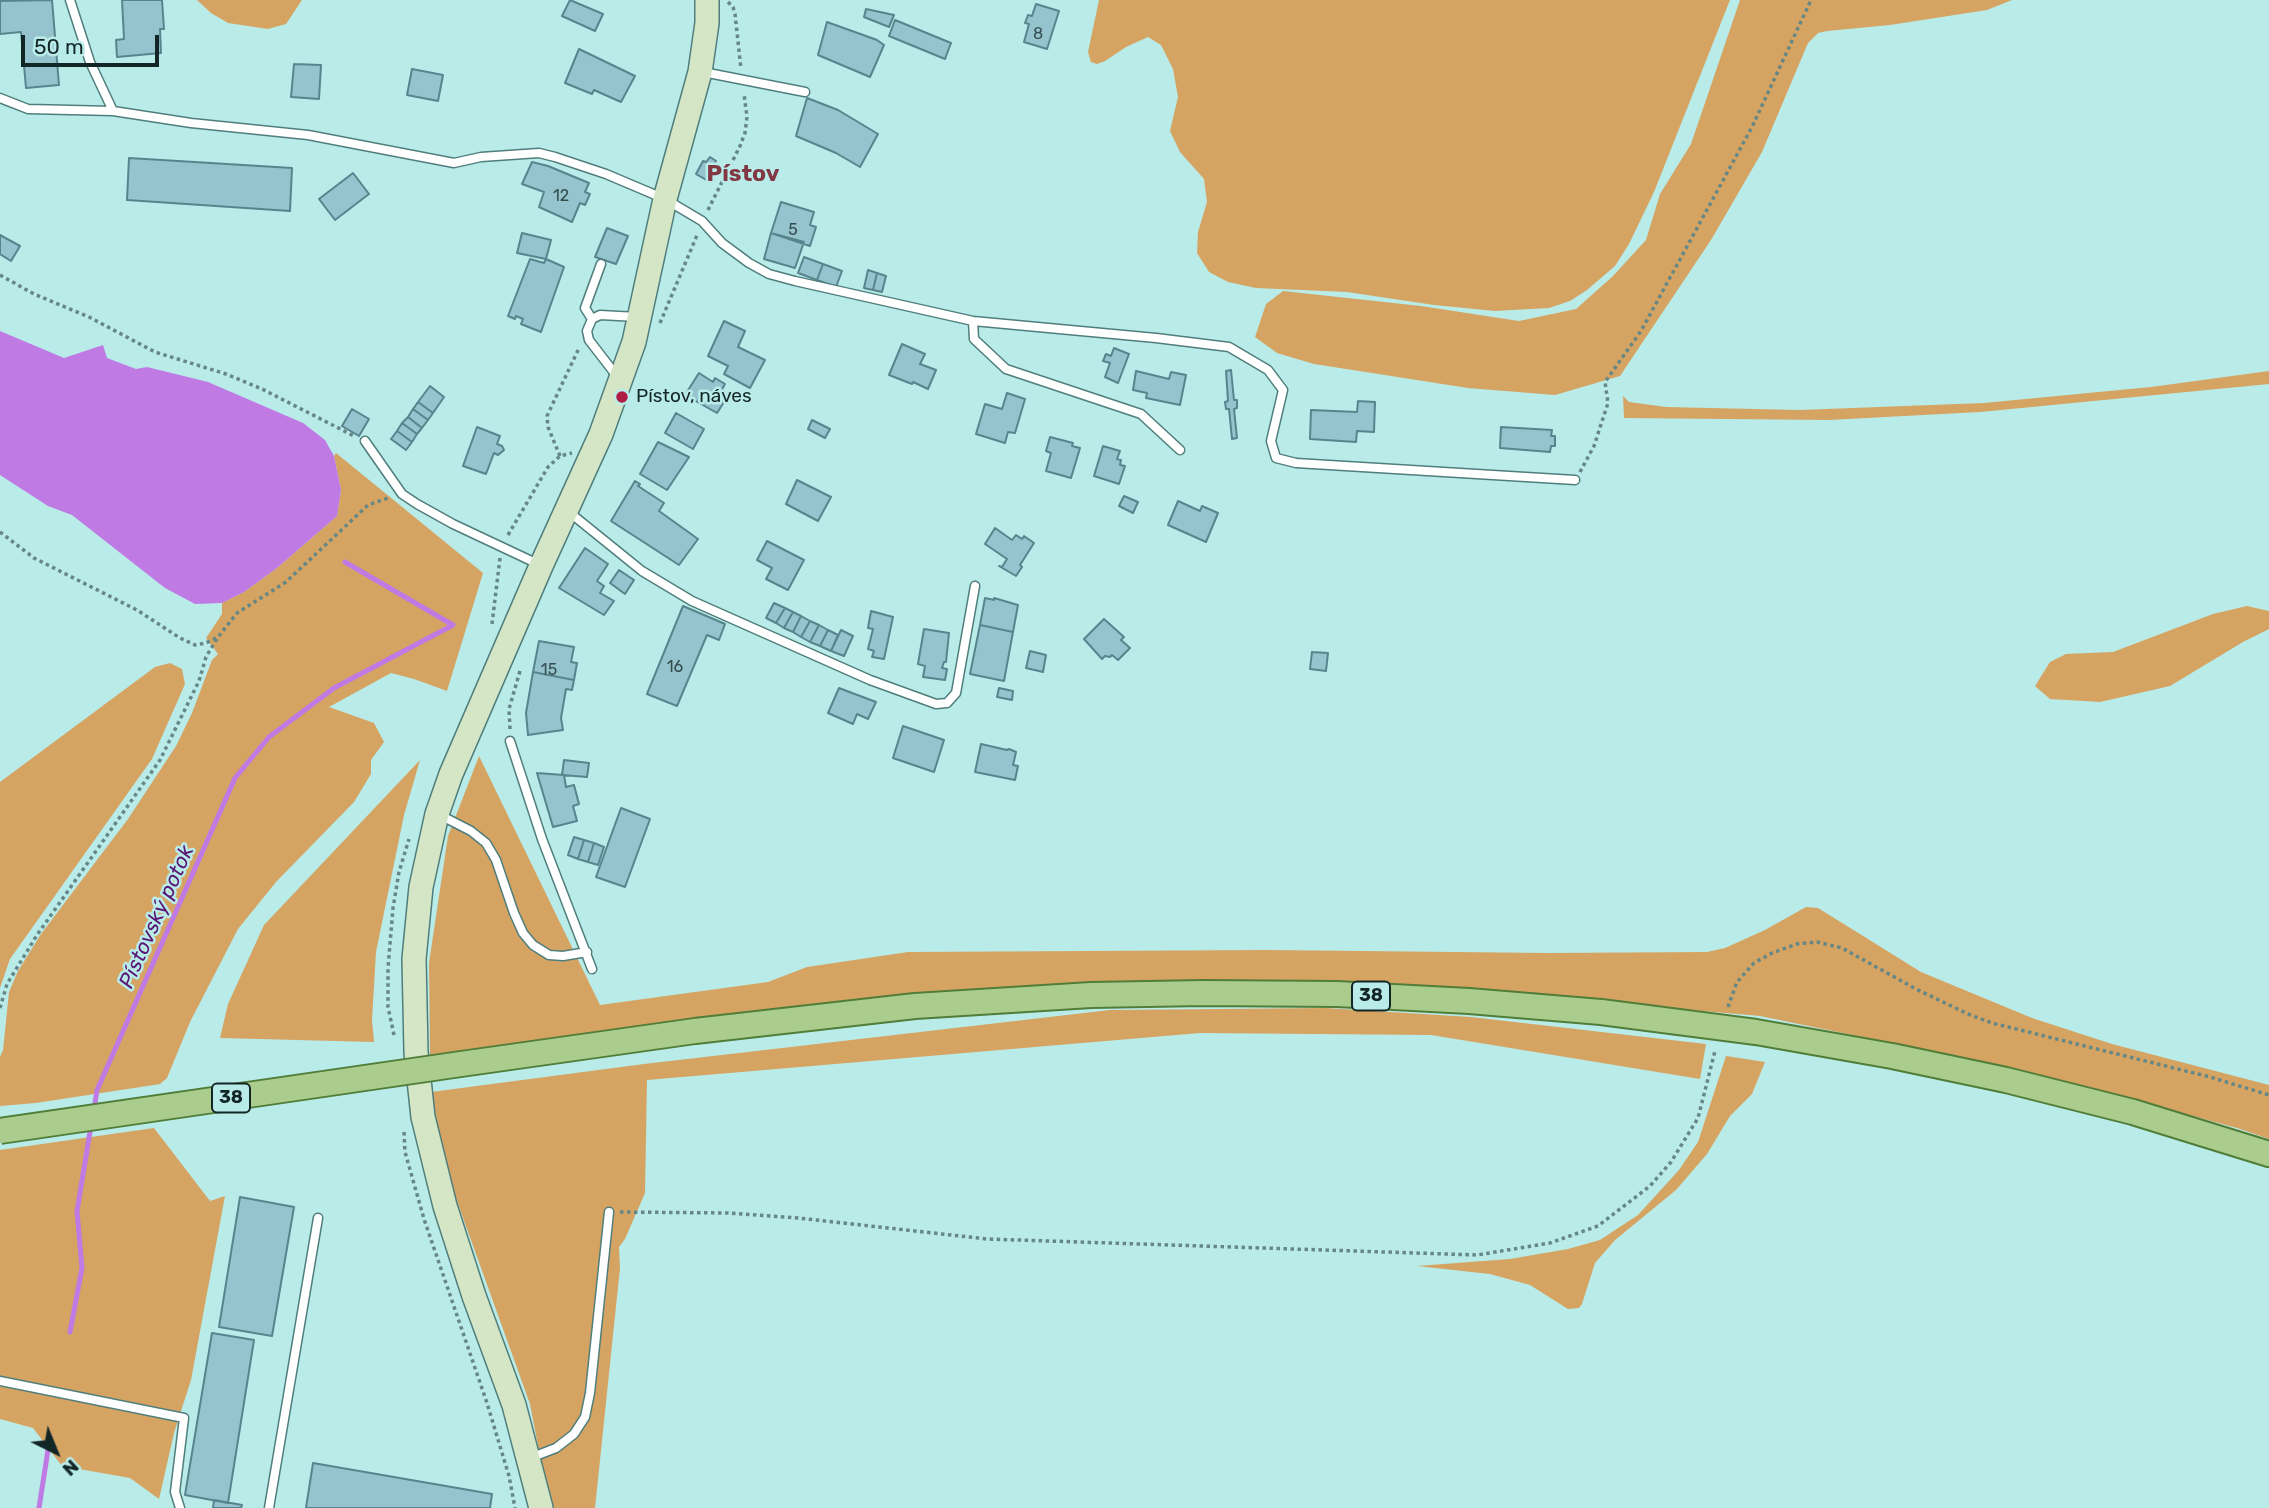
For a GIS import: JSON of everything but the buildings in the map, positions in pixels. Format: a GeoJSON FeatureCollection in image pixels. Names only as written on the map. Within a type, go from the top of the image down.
{"type":"FeatureCollection","features":[{"type":"Feature","properties":{"kind":"main road","name":"38"},"geometry":{"type":"LineString","coordinates":[[0,1131],[695,1031],[929,1005],[1091,995],[1203,992],[1337,994],[1456,1000],[1601,1012],[1756,1032],[2006,1080],[2133,1112],[2269,1154]]}},
{"type":"Feature","properties":{"kind":"street"},"geometry":{"type":"LineString","coordinates":[[541,1508],[514,1405],[445,1206],[423,1117],[416,1052],[414,959],[421,887],[438,814],[451,774],[592,454],[620,384],[640,317],[651,257],[700,72],[707,23],[707,0]]}},
{"type":"Feature","properties":{"kind":"lane"},"geometry":{"type":"LineString","coordinates":[[70,0],[90,62],[113,111]]}},
{"type":"Feature","properties":{"kind":"lane"},"geometry":{"type":"LineString","coordinates":[[700,72],[806,92]]}},
{"type":"Feature","properties":{"kind":"lane"},"geometry":{"type":"LineString","coordinates":[[0,98],[28,109],[113,111],[191,123],[308,135],[454,163],[481,157],[539,153],[555,156],[606,174],[665,200],[702,221],[722,243],[769,274],[973,321],[1229,347],[1268,370],[1283,390],[1271,441],[1276,457],[1296,463],[1575,480]]}},
{"type":"Feature","properties":{"kind":"lane"},"geometry":{"type":"LineString","coordinates":[[592,319],[585,308],[601,264]]}},
{"type":"Feature","properties":{"kind":"lane"},"geometry":{"type":"LineString","coordinates":[[620,384],[610,365],[589,340],[587,331],[592,319],[600,315],[640,317]]}},
{"type":"Feature","properties":{"kind":"lane"},"geometry":{"type":"LineString","coordinates":[[973,321],[974,339],[1006,369],[1134,411],[1152,422],[1180,450]]}},
{"type":"Feature","properties":{"kind":"lane"},"geometry":{"type":"LineString","coordinates":[[365,441],[402,494],[453,524],[541,566]]}},
{"type":"Feature","properties":{"kind":"lane"},"geometry":{"type":"LineString","coordinates":[[566,510],[642,571],[692,601],[870,680],[936,704],[947,703],[956,693],[975,586]]}},
{"type":"Feature","properties":{"kind":"lane"},"geometry":{"type":"LineString","coordinates":[[510,741],[542,839],[592,969]]}},
{"type":"Feature","properties":{"kind":"lane"},"geometry":{"type":"LineString","coordinates":[[438,814],[471,831],[486,843],[496,860],[518,923],[533,946],[549,955],[587,952]]}},
{"type":"Feature","properties":{"kind":"lane"},"geometry":{"type":"LineString","coordinates":[[529,1459],[556,1448],[574,1434],[585,1417],[590,1393],[609,1212]]}},
{"type":"Feature","properties":{"kind":"lane"},"geometry":{"type":"LineString","coordinates":[[269,1508],[318,1219]]}},
{"type":"Feature","properties":{"kind":"lane"},"geometry":{"type":"LineString","coordinates":[[0,1381],[184,1418],[176,1492],[180,1508]]}},
{"type":"Feature","properties":{"kind":"path"},"geometry":{"type":"LineString","coordinates":[[702,221],[745,133],[747,117],[735,14],[727,0]]}},
{"type":"Feature","properties":{"kind":"path"},"geometry":{"type":"LineString","coordinates":[[1575,480],[1594,446],[1608,403],[1605,382],[1641,331],[1746,139],[1811,0]]}},
{"type":"Feature","properties":{"kind":"path"},"geometry":{"type":"LineString","coordinates":[[0,275],[155,352],[226,374],[262,389],[365,441]]}},
{"type":"Feature","properties":{"kind":"path"},"geometry":{"type":"LineString","coordinates":[[560,456],[548,427],[547,416],[579,349],[589,340]]}},
{"type":"Feature","properties":{"kind":"path"},"geometry":{"type":"LineString","coordinates":[[490,632],[495,613],[501,546],[548,467],[560,456],[569,453],[592,454]]}},
{"type":"Feature","properties":{"kind":"path"},"geometry":{"type":"LineString","coordinates":[[0,1009],[7,984],[37,935],[160,760],[199,681],[206,657],[218,637],[237,613],[286,582],[369,505],[402,494]]}},
{"type":"Feature","properties":{"kind":"path"},"geometry":{"type":"LineString","coordinates":[[0,532],[34,558],[137,610],[180,638],[195,645],[218,637]]}},
{"type":"Feature","properties":{"kind":"path"},"geometry":{"type":"LineString","coordinates":[[1728,1007],[1737,982],[1754,963],[1797,944],[1817,942],[1842,948],[1916,989],[1992,1023],[2210,1077],[2269,1096]]}},
{"type":"Feature","properties":{"kind":"path"},"geometry":{"type":"LineString","coordinates":[[609,1212],[728,1213],[798,1218],[987,1239],[1477,1255],[1550,1244],[1598,1226],[1650,1186],[1671,1162],[1698,1118],[1716,1051]]}},
{"type":"Feature","properties":{"kind":"shaded area"},"geometry":{"type":"Polygon","coordinates":[[[197,0],[302,0],[286,24],[268,29],[228,23],[197,0]]]}},
{"type":"Feature","properties":{"kind":"shaded area"},"geometry":{"type":"Polygon","coordinates":[[[1099,0],[1730,0],[1654,192],[1629,244],[1615,266],[1570,301],[1549,308],[1495,311],[1347,292],[1256,288],[1228,282],[1209,272],[1197,253],[1198,232],[1207,202],[1204,179],[1180,152],[1170,131],[1178,97],[1173,69],[1161,45],[1148,37],[1105,61],[1097,64],[1091,62],[1088,52],[1099,0]]]}},
{"type":"Feature","properties":{"kind":"shaded area"},"geometry":{"type":"Polygon","coordinates":[[[1740,0],[2012,0],[1987,10],[1818,33],[1808,43],[1762,152],[1711,240],[1620,376],[1555,395],[1468,388],[1314,364],[1277,353],[1255,337],[1266,304],[1283,291],[1421,306],[1519,321],[1576,309],[1612,277],[1646,240],[1660,194],[1691,144],[1740,0]]]}},
{"type":"Feature","properties":{"kind":"shaded area"},"geometry":{"type":"Polygon","coordinates":[[[0,331],[64,358],[103,345],[107,358],[136,369],[147,367],[208,382],[303,423],[325,440],[334,456],[341,490],[337,516],[277,568],[244,592],[222,603],[195,604],[165,588],[72,515],[48,506],[0,475],[0,331]]]}},
{"type":"Feature","properties":{"kind":"shaded area"},"geometry":{"type":"Polygon","coordinates":[[[2269,371],[2269,384],[1980,412],[1829,420],[1624,418],[1623,396],[1629,402],[1666,407],[1800,410],[1984,403],[2151,387],[2269,371]]]}},
{"type":"Feature","properties":{"kind":"shaded area"},"geometry":{"type":"Polygon","coordinates":[[[336,453],[483,573],[447,691],[391,673],[329,707],[374,723],[384,742],[371,760],[371,774],[354,802],[276,882],[238,929],[190,1022],[167,1078],[160,1084],[0,1106],[0,1057],[9,992],[18,971],[41,934],[128,819],[176,746],[212,660],[218,654],[206,638],[222,614],[222,603],[244,592],[277,568],[337,516],[341,490],[334,456],[336,453]]]}},
{"type":"Feature","properties":{"kind":"shaded area"},"geometry":{"type":"Polygon","coordinates":[[[2247,606],[2269,611],[2269,629],[2170,686],[2100,702],[2050,699],[2035,686],[2050,662],[2066,654],[2113,652],[2213,614],[2247,606]]]}},
{"type":"Feature","properties":{"kind":"shaded area"},"geometry":{"type":"Polygon","coordinates":[[[170,663],[182,669],[185,684],[152,759],[10,959],[0,988],[0,782],[155,667],[170,663]]]}},
{"type":"Feature","properties":{"kind":"shaded area"},"geometry":{"type":"Polygon","coordinates":[[[479,756],[600,1005],[768,982],[807,967],[908,952],[1707,952],[1725,948],[1765,930],[1806,907],[1818,908],[1921,972],[2032,1018],[2112,1044],[2269,1085],[2269,1139],[2022,1070],[1760,1016],[1388,984],[1156,981],[927,994],[430,1055],[429,963],[448,836],[479,756]]]}},
{"type":"Feature","properties":{"kind":"shaded area"},"geometry":{"type":"Polygon","coordinates":[[[420,760],[404,815],[376,952],[372,1020],[374,1042],[220,1038],[228,1004],[264,925],[420,760]]]}},
{"type":"Feature","properties":{"kind":"shaded area"},"geometry":{"type":"Polygon","coordinates":[[[1326,1008],[1471,1017],[1706,1044],[1700,1079],[1431,1035],[1200,1033],[647,1080],[645,1193],[619,1247],[620,1268],[595,1508],[550,1508],[530,1404],[449,1179],[431,1092],[644,1064],[1110,1010],[1326,1008]]]}},
{"type":"Feature","properties":{"kind":"shaded area"},"geometry":{"type":"Polygon","coordinates":[[[1726,1056],[1765,1062],[1752,1094],[1730,1116],[1707,1154],[1676,1190],[1615,1240],[1595,1263],[1579,1308],[1568,1309],[1530,1285],[1490,1274],[1417,1266],[1510,1259],[1568,1249],[1600,1240],[1638,1215],[1679,1170],[1698,1142],[1726,1056]]]}},
{"type":"Feature","properties":{"kind":"shaded area"},"geometry":{"type":"Polygon","coordinates":[[[154,1128],[210,1201],[225,1196],[191,1380],[174,1433],[159,1499],[130,1478],[62,1466],[33,1428],[0,1419],[0,1150],[154,1128]]]}},
{"type":"Feature","properties":{"kind":"waterway"},"geometry":{"type":"LineString","coordinates":[[345,562],[453,625]]}},
{"type":"Feature","properties":{"kind":"waterway","name":"Pístovský potok"},"geometry":{"type":"LineString","coordinates":[[94,1110],[97,1090],[235,778],[269,737],[334,688],[453,625]]}},
{"type":"Feature","properties":{"kind":"waterway","name":"Pístovský potok"},"geometry":{"type":"LineString","coordinates":[[70,1332],[82,1268],[77,1211],[91,1126]]}},
{"type":"Feature","properties":{"kind":"waterway","name":"Pístovský potok"},"geometry":{"type":"LineString","coordinates":[[39,1508],[50,1437]]}},
{"type":"Feature","properties":{"kind":"place","name":"Pístov, náves"},"geometry":{"type":"Point","coordinates":[622,397]}},
{"type":"Feature","properties":{"kind":"district","name":"Pístov"},"geometry":{"type":"Point","coordinates":[743,174]}}]}
